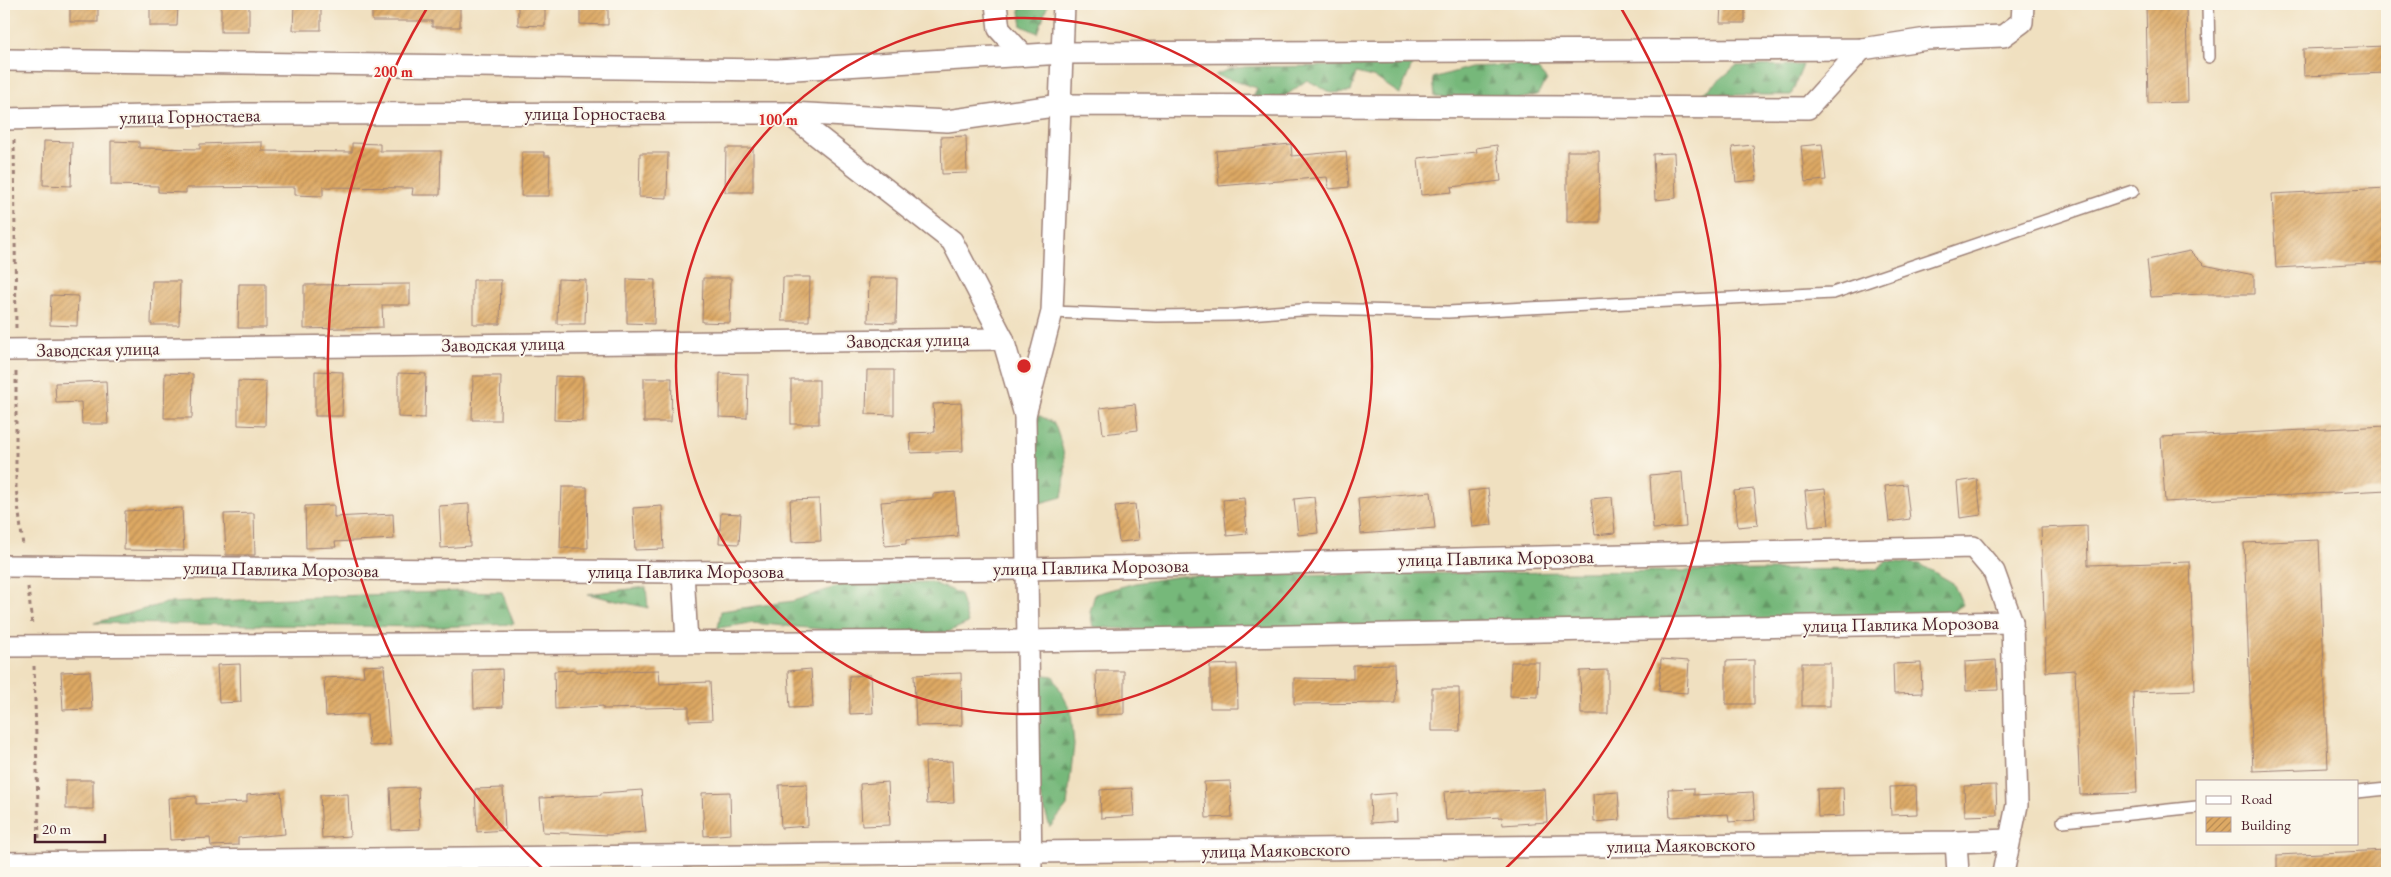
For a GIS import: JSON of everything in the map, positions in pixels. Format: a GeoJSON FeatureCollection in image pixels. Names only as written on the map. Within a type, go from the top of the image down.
{"type":"FeatureCollection","features":[{"type":"Feature","properties":{"kind":"street"},"geometry":{"type":"LineString","coordinates":[[996,4],[999,29],[1023,56]]}},
{"type":"Feature","properties":{"kind":"street"},"geometry":{"type":"LineString","coordinates":[[1025,415],[1052,312],[1064,4]]}},
{"type":"Feature","properties":{"kind":"street"},"geometry":{"type":"LineString","coordinates":[[4,60],[778,70],[1063,53],[1862,48],[1927,39],[2002,36],[2022,22],[2023,4]]}},
{"type":"Feature","properties":{"kind":"street","name":"улица Горностаева"},"geometry":{"type":"LineString","coordinates":[[9,119],[254,114],[788,113],[947,121],[1061,105],[1808,108],[1862,48]]}},
{"type":"Feature","properties":{"kind":"street"},"geometry":{"type":"LineString","coordinates":[[788,113],[952,241],[1003,339],[1025,415],[1030,863]]}},
{"type":"Feature","properties":{"kind":"street","name":"Заводская улица"},"geometry":{"type":"LineString","coordinates":[[10,350],[1003,339]]}},
{"type":"Feature","properties":{"kind":"street","name":"улица Павлика Морозова"},"geometry":{"type":"LineString","coordinates":[[4,566],[683,572],[1027,569],[1973,547],[1994,572],[2012,622],[1028,641],[4,646]]}},
{"type":"Feature","properties":{"kind":"street"},"geometry":{"type":"LineString","coordinates":[[683,572],[687,642]]}},
{"type":"Feature","properties":{"kind":"street"},"geometry":{"type":"LineString","coordinates":[[2003,873],[2017,805],[2012,622]]}},
{"type":"Feature","properties":{"kind":"street","name":"улица Маяковского"},"geometry":{"type":"LineString","coordinates":[[4,863],[1030,863],[2009,840]]}},
{"type":"Feature","properties":{"kind":"street"},"geometry":{"type":"LineString","coordinates":[[1956,842],[1958,873]]}},
{"type":"Feature","properties":{"kind":"lane"},"geometry":{"type":"LineString","coordinates":[[2208,4],[2209,57]]}},
{"type":"Feature","properties":{"kind":"lane"},"geometry":{"type":"LineString","coordinates":[[1052,312],[1158,316],[1235,315],[1314,309],[1448,312],[1833,293],[2133,192]]}},
{"type":"Feature","properties":{"kind":"lane"},"geometry":{"type":"LineString","coordinates":[[2358,792],[2387,789]]}},
{"type":"Feature","properties":{"kind":"lane"},"geometry":{"type":"LineString","coordinates":[[2063,820],[2196,807]]}},
{"type":"Feature","properties":{"kind":"path"},"geometry":{"type":"LineString","coordinates":[[9,119],[10,350],[16,488],[33,646],[39,863]]}},
{"type":"Feature","properties":{"kind":"green space"},"geometry":{"type":"Polygon","coordinates":[[[1019,4],[1048,4],[1038,33],[1022,26],[1019,4]]]}},
{"type":"Feature","properties":{"kind":"green space"},"geometry":{"type":"Polygon","coordinates":[[[1533,64],[1547,80],[1537,95],[1508,102],[1435,97],[1433,78],[1471,67],[1533,64]]]}},
{"type":"Feature","properties":{"kind":"green space"},"geometry":{"type":"Polygon","coordinates":[[[1412,65],[1400,94],[1376,78],[1356,73],[1351,92],[1331,93],[1307,80],[1284,97],[1252,99],[1257,88],[1215,75],[1230,69],[1245,67],[1412,65]]]}},
{"type":"Feature","properties":{"kind":"green space"},"geometry":{"type":"Polygon","coordinates":[[[1803,65],[1791,95],[1702,95],[1736,66],[1803,65]]]}},
{"type":"Feature","properties":{"kind":"green space"},"geometry":{"type":"Polygon","coordinates":[[[1038,415],[1054,423],[1061,442],[1065,468],[1062,497],[1040,503],[1029,469],[1028,459],[1029,438],[1038,415]]]}},
{"type":"Feature","properties":{"kind":"green space"},"geometry":{"type":"Polygon","coordinates":[[[1886,561],[1920,564],[1953,583],[1963,605],[1941,618],[1157,631],[1093,627],[1090,612],[1095,594],[1135,583],[1181,576],[1877,569],[1886,561]]]}},
{"type":"Feature","properties":{"kind":"green space"},"geometry":{"type":"Polygon","coordinates":[[[931,582],[960,594],[968,623],[948,632],[897,636],[752,623],[718,628],[721,611],[793,601],[848,583],[931,582]]]}},
{"type":"Feature","properties":{"kind":"green space"},"geometry":{"type":"Polygon","coordinates":[[[646,587],[648,608],[587,594],[646,587]]]}},
{"type":"Feature","properties":{"kind":"green space"},"geometry":{"type":"Polygon","coordinates":[[[462,591],[502,592],[514,624],[434,627],[94,623],[166,603],[462,591]]]}},
{"type":"Feature","properties":{"kind":"green space"},"geometry":{"type":"Polygon","coordinates":[[[1039,674],[1053,676],[1071,711],[1074,745],[1067,806],[1050,827],[1039,792],[1026,693],[1039,674]]]}},
{"type":"Feature","properties":{"kind":"building"},"geometry":{"type":"Polygon","coordinates":[[[70,4],[98,4],[98,22],[70,22],[70,4]]]}},
{"type":"Feature","properties":{"kind":"building"},"geometry":{"type":"Polygon","coordinates":[[[150,4],[178,4],[177,26],[150,26],[150,4]]]}},
{"type":"Feature","properties":{"kind":"building"},"geometry":{"type":"Polygon","coordinates":[[[221,4],[249,4],[249,32],[221,32],[221,4]]]}},
{"type":"Feature","properties":{"kind":"building"},"geometry":{"type":"Polygon","coordinates":[[[294,4],[321,4],[321,30],[293,30],[294,4]]]}},
{"type":"Feature","properties":{"kind":"building"},"geometry":{"type":"Polygon","coordinates":[[[372,4],[460,4],[460,27],[432,27],[432,21],[372,21],[372,4]]]}},
{"type":"Feature","properties":{"kind":"building"},"geometry":{"type":"Polygon","coordinates":[[[518,4],[545,4],[545,26],[518,25],[518,4]]]}},
{"type":"Feature","properties":{"kind":"building"},"geometry":{"type":"Polygon","coordinates":[[[580,4],[608,4],[608,25],[580,24],[580,4]]]}},
{"type":"Feature","properties":{"kind":"building"},"geometry":{"type":"Polygon","coordinates":[[[1721,4],[1745,4],[1745,23],[1720,23],[1721,4]]]}},
{"type":"Feature","properties":{"kind":"building"},"geometry":{"type":"Polygon","coordinates":[[[2146,4],[2186,4],[2188,102],[2148,103],[2146,4]]]}},
{"type":"Feature","properties":{"kind":"building"},"geometry":{"type":"Polygon","coordinates":[[[2387,46],[2387,73],[2304,76],[2303,49],[2387,46]]]}},
{"type":"Feature","properties":{"kind":"building"},"geometry":{"type":"Polygon","coordinates":[[[966,136],[967,173],[942,174],[941,137],[966,136]]]}},
{"type":"Feature","properties":{"kind":"building"},"geometry":{"type":"Polygon","coordinates":[[[44,141],[72,142],[71,186],[43,185],[44,141]]]}},
{"type":"Feature","properties":{"kind":"building"},"geometry":{"type":"Polygon","coordinates":[[[111,141],[139,142],[139,148],[200,149],[200,144],[262,142],[262,151],[352,152],[352,143],[380,144],[380,151],[441,151],[440,195],[412,195],[413,188],[323,187],[323,196],[295,195],[295,187],[186,188],[186,193],[158,192],[158,186],[111,185],[111,141]]]}},
{"type":"Feature","properties":{"kind":"building"},"geometry":{"type":"Polygon","coordinates":[[[1291,144],[1292,156],[1346,151],[1349,187],[1329,189],[1327,177],[1219,186],[1216,151],[1291,144]]]}},
{"type":"Feature","properties":{"kind":"building"},"geometry":{"type":"Polygon","coordinates":[[[1822,144],[1826,180],[1805,182],[1801,146],[1822,144]]]}},
{"type":"Feature","properties":{"kind":"building"},"geometry":{"type":"Polygon","coordinates":[[[1497,145],[1501,181],[1451,187],[1452,192],[1421,195],[1418,158],[1477,152],[1476,148],[1497,145]]]}},
{"type":"Feature","properties":{"kind":"building"},"geometry":{"type":"Polygon","coordinates":[[[1753,145],[1757,180],[1736,182],[1732,147],[1753,145]]]}},
{"type":"Feature","properties":{"kind":"building"},"geometry":{"type":"Polygon","coordinates":[[[726,148],[753,148],[753,192],[725,192],[726,148]]]}},
{"type":"Feature","properties":{"kind":"building"},"geometry":{"type":"Polygon","coordinates":[[[1567,151],[1599,151],[1600,222],[1567,222],[1567,151]]]}},
{"type":"Feature","properties":{"kind":"building"},"geometry":{"type":"Polygon","coordinates":[[[522,152],[544,152],[544,156],[550,156],[549,196],[521,196],[522,152]]]}},
{"type":"Feature","properties":{"kind":"building"},"geometry":{"type":"Polygon","coordinates":[[[640,153],[668,153],[667,198],[639,197],[640,153]]]}},
{"type":"Feature","properties":{"kind":"building"},"geometry":{"type":"Polygon","coordinates":[[[1674,153],[1676,198],[1655,200],[1653,154],[1674,153]]]}},
{"type":"Feature","properties":{"kind":"building"},"geometry":{"type":"Polygon","coordinates":[[[2387,188],[2387,262],[2276,268],[2272,194],[2387,188]]]}},
{"type":"Feature","properties":{"kind":"building"},"geometry":{"type":"Polygon","coordinates":[[[2190,251],[2204,265],[2254,275],[2254,294],[2200,294],[2151,297],[2147,260],[2190,251]]]}},
{"type":"Feature","properties":{"kind":"building"},"geometry":{"type":"Polygon","coordinates":[[[783,277],[810,277],[809,321],[782,321],[783,277]]]}},
{"type":"Feature","properties":{"kind":"building"},"geometry":{"type":"Polygon","coordinates":[[[703,278],[731,278],[730,323],[702,322],[703,278]]]}},
{"type":"Feature","properties":{"kind":"building"},"geometry":{"type":"Polygon","coordinates":[[[869,278],[897,278],[896,323],[868,322],[869,278]]]}},
{"type":"Feature","properties":{"kind":"building"},"geometry":{"type":"Polygon","coordinates":[[[558,279],[586,280],[585,324],[557,324],[558,279]]]}},
{"type":"Feature","properties":{"kind":"building"},"geometry":{"type":"Polygon","coordinates":[[[627,279],[655,280],[654,324],[627,323],[627,279]]]}},
{"type":"Feature","properties":{"kind":"building"},"geometry":{"type":"Polygon","coordinates":[[[473,280],[501,280],[500,324],[473,324],[473,280]]]}},
{"type":"Feature","properties":{"kind":"building"},"geometry":{"type":"Polygon","coordinates":[[[152,281],[180,281],[179,325],[151,325],[152,281]]]}},
{"type":"Feature","properties":{"kind":"building"},"geometry":{"type":"Polygon","coordinates":[[[239,284],[266,284],[266,328],[238,328],[239,284]]]}},
{"type":"Feature","properties":{"kind":"building"},"geometry":{"type":"Polygon","coordinates":[[[410,284],[410,305],[382,305],[383,327],[304,329],[304,285],[410,284]]]}},
{"type":"Feature","properties":{"kind":"building"},"geometry":{"type":"Polygon","coordinates":[[[51,295],[78,296],[77,326],[50,325],[51,295]]]}},
{"type":"Feature","properties":{"kind":"building"},"geometry":{"type":"Polygon","coordinates":[[[867,370],[894,370],[894,415],[866,414],[867,370]]]}},
{"type":"Feature","properties":{"kind":"building"},"geometry":{"type":"Polygon","coordinates":[[[315,371],[343,372],[342,416],[315,416],[315,371]]]}},
{"type":"Feature","properties":{"kind":"building"},"geometry":{"type":"Polygon","coordinates":[[[165,373],[193,374],[192,418],[164,418],[165,373]]]}},
{"type":"Feature","properties":{"kind":"building"},"geometry":{"type":"Polygon","coordinates":[[[398,373],[426,374],[425,418],[398,417],[398,373]]]}},
{"type":"Feature","properties":{"kind":"building"},"geometry":{"type":"Polygon","coordinates":[[[720,373],[748,374],[747,418],[719,417],[720,373]]]}},
{"type":"Feature","properties":{"kind":"building"},"geometry":{"type":"Polygon","coordinates":[[[473,376],[501,376],[500,420],[472,420],[473,376]]]}},
{"type":"Feature","properties":{"kind":"building"},"geometry":{"type":"Polygon","coordinates":[[[555,376],[583,377],[582,421],[554,420],[555,376]]]}},
{"type":"Feature","properties":{"kind":"building"},"geometry":{"type":"Polygon","coordinates":[[[644,378],[672,378],[671,422],[644,422],[644,378]]]}},
{"type":"Feature","properties":{"kind":"building"},"geometry":{"type":"Polygon","coordinates":[[[791,380],[819,380],[819,424],[791,424],[791,380]]]}},
{"type":"Feature","properties":{"kind":"building"},"geometry":{"type":"Polygon","coordinates":[[[106,381],[108,424],[82,424],[81,402],[56,403],[55,383],[106,381]]]}},
{"type":"Feature","properties":{"kind":"building"},"geometry":{"type":"Polygon","coordinates":[[[238,381],[266,382],[265,426],[238,425],[238,381]]]}},
{"type":"Feature","properties":{"kind":"building"},"geometry":{"type":"Polygon","coordinates":[[[961,403],[963,451],[911,453],[910,433],[935,432],[933,404],[961,403]]]}},
{"type":"Feature","properties":{"kind":"building"},"geometry":{"type":"Polygon","coordinates":[[[1135,404],[1138,430],[1103,434],[1100,408],[1135,404]]]}},
{"type":"Feature","properties":{"kind":"building"},"geometry":{"type":"Polygon","coordinates":[[[2387,426],[2387,490],[2165,502],[2161,437],[2387,426]]]}},
{"type":"Feature","properties":{"kind":"building"},"geometry":{"type":"Polygon","coordinates":[[[1682,472],[1686,527],[1653,529],[1650,475],[1682,472]]]}},
{"type":"Feature","properties":{"kind":"building"},"geometry":{"type":"Polygon","coordinates":[[[1977,479],[1981,515],[1960,518],[1957,482],[1977,479]]]}},
{"type":"Feature","properties":{"kind":"building"},"geometry":{"type":"Polygon","coordinates":[[[1906,484],[1910,519],[1889,522],[1885,486],[1906,484]]]}},
{"type":"Feature","properties":{"kind":"building"},"geometry":{"type":"Polygon","coordinates":[[[562,487],[587,487],[588,548],[560,548],[562,487]]]}},
{"type":"Feature","properties":{"kind":"building"},"geometry":{"type":"Polygon","coordinates":[[[1488,489],[1492,525],[1472,527],[1468,491],[1488,489]]]}},
{"type":"Feature","properties":{"kind":"building"},"geometry":{"type":"Polygon","coordinates":[[[1754,489],[1758,525],[1738,527],[1734,491],[1754,489]]]}},
{"type":"Feature","properties":{"kind":"building"},"geometry":{"type":"Polygon","coordinates":[[[1825,489],[1829,525],[1809,527],[1805,491],[1825,489]]]}},
{"type":"Feature","properties":{"kind":"building"},"geometry":{"type":"Polygon","coordinates":[[[955,492],[958,536],[906,540],[906,544],[885,546],[881,502],[933,498],[933,494],[955,492]]]}},
{"type":"Feature","properties":{"kind":"building"},"geometry":{"type":"Polygon","coordinates":[[[1431,492],[1435,528],[1361,534],[1358,498],[1431,492]]]}},
{"type":"Feature","properties":{"kind":"building"},"geometry":{"type":"Polygon","coordinates":[[[1314,497],[1318,533],[1298,535],[1294,499],[1314,497]]]}},
{"type":"Feature","properties":{"kind":"building"},"geometry":{"type":"Polygon","coordinates":[[[1612,497],[1615,533],[1595,535],[1591,499],[1612,497]]]}},
{"type":"Feature","properties":{"kind":"building"},"geometry":{"type":"Polygon","coordinates":[[[1244,498],[1247,534],[1227,536],[1223,500],[1244,498]]]}},
{"type":"Feature","properties":{"kind":"building"},"geometry":{"type":"Polygon","coordinates":[[[819,499],[821,541],[792,542],[790,500],[819,499]]]}},
{"type":"Feature","properties":{"kind":"building"},"geometry":{"type":"Polygon","coordinates":[[[469,504],[470,546],[441,548],[439,506],[469,504]]]}},
{"type":"Feature","properties":{"kind":"building"},"geometry":{"type":"Polygon","coordinates":[[[1135,504],[1139,540],[1119,542],[1115,506],[1135,504]]]}},
{"type":"Feature","properties":{"kind":"building"},"geometry":{"type":"Polygon","coordinates":[[[334,505],[334,517],[393,514],[394,539],[335,542],[336,547],[306,548],[305,506],[334,505]]]}},
{"type":"Feature","properties":{"kind":"building"},"geometry":{"type":"Polygon","coordinates":[[[662,506],[664,549],[635,550],[633,508],[662,506]]]}},
{"type":"Feature","properties":{"kind":"building"},"geometry":{"type":"Polygon","coordinates":[[[182,508],[184,551],[124,550],[125,511],[182,508]]]}},
{"type":"Feature","properties":{"kind":"building"},"geometry":{"type":"Polygon","coordinates":[[[254,513],[255,555],[226,555],[224,514],[254,513]]]}},
{"type":"Feature","properties":{"kind":"building"},"geometry":{"type":"Polygon","coordinates":[[[721,513],[741,514],[739,544],[719,543],[721,513]]]}},
{"type":"Feature","properties":{"kind":"building"},"geometry":{"type":"Polygon","coordinates":[[[2087,526],[2088,565],[2190,562],[2195,690],[2133,692],[2137,793],[2080,795],[2075,670],[2046,672],[2041,528],[2087,526]]]}},
{"type":"Feature","properties":{"kind":"building"},"geometry":{"type":"Polygon","coordinates":[[[2319,540],[2328,768],[2253,771],[2244,543],[2319,540]]]}},
{"type":"Feature","properties":{"kind":"building"},"geometry":{"type":"Polygon","coordinates":[[[1661,659],[1689,661],[1687,693],[1659,691],[1661,659]]]}},
{"type":"Feature","properties":{"kind":"building"},"geometry":{"type":"Polygon","coordinates":[[[1754,660],[1754,704],[1726,704],[1726,661],[1754,660]]]}},
{"type":"Feature","properties":{"kind":"building"},"geometry":{"type":"Polygon","coordinates":[[[1996,660],[1998,690],[1966,691],[1965,662],[1996,660]]]}},
{"type":"Feature","properties":{"kind":"building"},"geometry":{"type":"Polygon","coordinates":[[[1511,662],[1539,662],[1538,697],[1510,696],[1511,662]]]}},
{"type":"Feature","properties":{"kind":"building"},"geometry":{"type":"Polygon","coordinates":[[[1802,663],[1830,663],[1830,706],[1802,706],[1802,663]]]}},
{"type":"Feature","properties":{"kind":"building"},"geometry":{"type":"Polygon","coordinates":[[[1921,663],[1922,693],[1894,694],[1893,664],[1921,663]]]}},
{"type":"Feature","properties":{"kind":"building"},"geometry":{"type":"Polygon","coordinates":[[[240,664],[241,702],[219,703],[217,665],[240,664]]]}},
{"type":"Feature","properties":{"kind":"building"},"geometry":{"type":"Polygon","coordinates":[[[1237,664],[1238,708],[1210,708],[1210,665],[1237,664]]]}},
{"type":"Feature","properties":{"kind":"building"},"geometry":{"type":"Polygon","coordinates":[[[1394,664],[1395,703],[1294,704],[1294,678],[1353,679],[1353,665],[1394,664]]]}},
{"type":"Feature","properties":{"kind":"building"},"geometry":{"type":"Polygon","coordinates":[[[384,665],[390,745],[369,746],[367,714],[326,716],[324,678],[364,676],[363,666],[384,665]]]}},
{"type":"Feature","properties":{"kind":"building"},"geometry":{"type":"Polygon","coordinates":[[[502,669],[503,707],[474,708],[473,670],[502,669]]]}},
{"type":"Feature","properties":{"kind":"building"},"geometry":{"type":"Polygon","coordinates":[[[811,669],[813,707],[790,708],[788,671],[811,669]]]}},
{"type":"Feature","properties":{"kind":"building"},"geometry":{"type":"Polygon","coordinates":[[[576,670],[576,672],[659,670],[660,684],[710,682],[712,720],[689,721],[689,707],[603,709],[603,706],[555,709],[554,671],[576,670]]]}},
{"type":"Feature","properties":{"kind":"building"},"geometry":{"type":"Polygon","coordinates":[[[1608,670],[1608,714],[1581,714],[1580,671],[1608,670]]]}},
{"type":"Feature","properties":{"kind":"building"},"geometry":{"type":"Polygon","coordinates":[[[90,671],[92,709],[63,710],[61,672],[90,671]]]}},
{"type":"Feature","properties":{"kind":"building"},"geometry":{"type":"Polygon","coordinates":[[[1096,671],[1124,671],[1124,714],[1097,715],[1096,671]]]}},
{"type":"Feature","properties":{"kind":"building"},"geometry":{"type":"Polygon","coordinates":[[[961,673],[962,725],[916,726],[914,675],[961,673]]]}},
{"type":"Feature","properties":{"kind":"building"},"geometry":{"type":"Polygon","coordinates":[[[871,675],[873,713],[850,714],[849,676],[871,675]]]}},
{"type":"Feature","properties":{"kind":"building"},"geometry":{"type":"Polygon","coordinates":[[[1432,688],[1459,688],[1460,731],[1432,731],[1432,688]]]}},
{"type":"Feature","properties":{"kind":"building"},"geometry":{"type":"Polygon","coordinates":[[[952,761],[954,803],[927,804],[925,762],[952,761]]]}},
{"type":"Feature","properties":{"kind":"building"},"geometry":{"type":"Polygon","coordinates":[[[66,780],[93,780],[93,809],[66,809],[66,780]]]}},
{"type":"Feature","properties":{"kind":"building"},"geometry":{"type":"Polygon","coordinates":[[[1230,781],[1232,817],[1206,818],[1204,782],[1230,781]]]}},
{"type":"Feature","properties":{"kind":"building"},"geometry":{"type":"Polygon","coordinates":[[[888,782],[890,825],[862,826],[860,784],[888,782]]]}},
{"type":"Feature","properties":{"kind":"building"},"geometry":{"type":"Polygon","coordinates":[[[807,784],[808,826],[781,828],[779,785],[807,784]]]}},
{"type":"Feature","properties":{"kind":"building"},"geometry":{"type":"Polygon","coordinates":[[[1996,785],[1997,815],[1965,816],[1964,786],[1996,785]]]}},
{"type":"Feature","properties":{"kind":"building"},"geometry":{"type":"Polygon","coordinates":[[[1916,786],[1917,814],[1891,815],[1890,787],[1916,786]]]}},
{"type":"Feature","properties":{"kind":"building"},"geometry":{"type":"Polygon","coordinates":[[[418,787],[420,829],[392,830],[390,788],[418,787]]]}},
{"type":"Feature","properties":{"kind":"building"},"geometry":{"type":"Polygon","coordinates":[[[503,788],[505,830],[477,832],[475,789],[503,788]]]}},
{"type":"Feature","properties":{"kind":"building"},"geometry":{"type":"Polygon","coordinates":[[[1132,788],[1134,816],[1101,818],[1100,790],[1132,788]]]}},
{"type":"Feature","properties":{"kind":"building"},"geometry":{"type":"Polygon","coordinates":[[[1694,788],[1694,795],[1753,792],[1755,820],[1729,822],[1728,814],[1670,817],[1668,789],[1694,788]]]}},
{"type":"Feature","properties":{"kind":"building"},"geometry":{"type":"Polygon","coordinates":[[[1843,788],[1844,816],[1818,817],[1817,789],[1843,788]]]}},
{"type":"Feature","properties":{"kind":"building"},"geometry":{"type":"Polygon","coordinates":[[[1545,789],[1547,822],[1503,825],[1502,817],[1446,820],[1444,792],[1470,790],[1470,793],[1545,789]]]}},
{"type":"Feature","properties":{"kind":"building"},"geometry":{"type":"Polygon","coordinates":[[[642,790],[646,832],[609,835],[543,832],[540,798],[601,795],[601,793],[642,790]]]}},
{"type":"Feature","properties":{"kind":"building"},"geometry":{"type":"Polygon","coordinates":[[[281,792],[285,834],[238,838],[238,845],[211,846],[210,838],[170,840],[168,798],[196,796],[196,804],[247,802],[247,795],[281,792]]]}},
{"type":"Feature","properties":{"kind":"building"},"geometry":{"type":"Polygon","coordinates":[[[730,792],[731,834],[704,836],[702,793],[730,792]]]}},
{"type":"Feature","properties":{"kind":"building"},"geometry":{"type":"Polygon","coordinates":[[[1618,792],[1620,820],[1594,822],[1593,794],[1618,792]]]}},
{"type":"Feature","properties":{"kind":"building"},"geometry":{"type":"Polygon","coordinates":[[[1396,793],[1397,821],[1371,823],[1370,795],[1396,793]]]}},
{"type":"Feature","properties":{"kind":"building"},"geometry":{"type":"Polygon","coordinates":[[[348,794],[350,836],[322,838],[320,795],[348,794]]]}},
{"type":"Feature","properties":{"kind":"building"},"geometry":{"type":"Polygon","coordinates":[[[2387,850],[2387,873],[2277,873],[2277,855],[2387,850]]]}}]}
